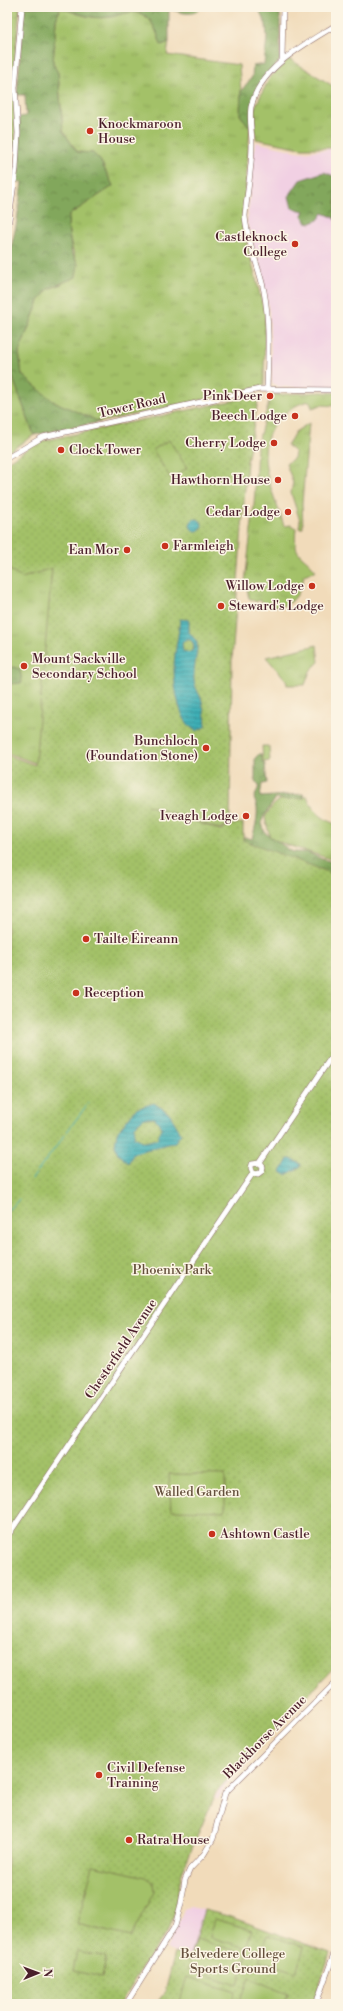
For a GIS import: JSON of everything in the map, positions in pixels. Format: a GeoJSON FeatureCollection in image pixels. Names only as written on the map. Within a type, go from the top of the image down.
{"type":"FeatureCollection","features":[{"type":"Feature","properties":{"kind":"street"},"geometry":{"type":"LineString","coordinates":[[7,234],[16,169],[18,133],[15,88],[22,7]]}},
{"type":"Feature","properties":{"kind":"street"},"geometry":{"type":"LineString","coordinates":[[282,60],[283,7]]}},
{"type":"Feature","properties":{"kind":"street"},"geometry":{"type":"LineString","coordinates":[[267,389],[268,313],[258,270],[245,226],[252,144],[251,108],[257,92],[273,68],[282,60],[336,25]]}},
{"type":"Feature","properties":{"kind":"street","name":"Tower Road"},"geometry":{"type":"LineString","coordinates":[[7,458],[43,437],[267,389],[336,390]]}},
{"type":"Feature","properties":{"kind":"street"},"geometry":{"type":"LineString","coordinates":[[260,1163],[263,1167],[262,1171],[258,1174],[253,1173],[250,1168],[252,1164],[260,1163],[336,1050]]}},
{"type":"Feature","properties":{"kind":"street","name":"Chesterfield Avenue"},"geometry":{"type":"LineString","coordinates":[[7,1537],[253,1173]]}},
{"type":"Feature","properties":{"kind":"street","name":"Blackhorse Avenue"},"geometry":{"type":"LineString","coordinates":[[126,2004],[175,1926],[182,1904],[185,1880],[190,1869],[204,1854],[213,1839],[225,1792],[336,1682]]}},
{"type":"Feature","properties":{"kind":"street"},"geometry":{"type":"LineString","coordinates":[[316,2004],[336,1948]]}},
{"type":"Feature","properties":{"kind":"shaded area","name":"Castleknock College"},"geometry":{"type":"Polygon","coordinates":[[[255,142],[301,152],[332,149],[336,151],[336,387],[280,387],[272,383],[269,312],[260,265],[247,223],[255,142]]]}},
{"type":"Feature","properties":{"kind":"shaded area"},"geometry":{"type":"Polygon","coordinates":[[[250,1755],[254,1758],[226,1785],[218,1800],[215,1798],[222,1784],[250,1755]]]}},
{"type":"Feature","properties":{"kind":"shaded area"},"geometry":{"type":"Polygon","coordinates":[[[189,1907],[204,1910],[189,1959],[166,1949],[184,1910],[189,1907]]]}},
{"type":"Feature","properties":{"kind":"green space"},"geometry":{"type":"Polygon","coordinates":[[[7,7],[20,7],[14,70],[16,148],[12,146],[7,120],[7,7]]]}},
{"type":"Feature","properties":{"kind":"green space"},"geometry":{"type":"Polygon","coordinates":[[[24,7],[202,7],[191,13],[182,13],[169,9],[169,42],[161,45],[156,30],[144,15],[130,12],[103,18],[84,15],[60,8],[56,20],[53,64],[58,73],[63,131],[77,152],[93,153],[100,160],[113,186],[69,215],[68,227],[72,253],[78,264],[76,277],[48,289],[39,301],[19,352],[22,375],[53,401],[100,422],[34,435],[11,373],[7,376],[7,266],[17,221],[22,182],[17,182],[19,117],[26,116],[25,95],[17,95],[24,7]]]}},
{"type":"Feature","properties":{"kind":"green space"},"geometry":{"type":"Polygon","coordinates":[[[60,7],[77,14],[97,18],[110,17],[130,12],[138,13],[144,15],[152,24],[156,30],[161,45],[169,42],[167,55],[239,65],[241,91],[240,115],[250,127],[243,228],[265,314],[264,386],[100,422],[53,402],[22,375],[19,352],[39,301],[48,289],[62,284],[78,264],[70,240],[69,215],[113,186],[100,160],[93,153],[77,152],[63,131],[58,73],[53,64],[56,20],[60,7]]]}},
{"type":"Feature","properties":{"kind":"green space"},"geometry":{"type":"Polygon","coordinates":[[[258,7],[280,7],[280,60],[256,91],[250,127],[240,115],[241,91],[252,77],[253,66],[264,64],[267,37],[266,25],[258,7]]]}},
{"type":"Feature","properties":{"kind":"green space"},"geometry":{"type":"Polygon","coordinates":[[[288,59],[336,88],[336,148],[301,148],[256,139],[254,109],[269,79],[288,59]]]}},
{"type":"Feature","properties":{"kind":"green space"},"geometry":{"type":"Polygon","coordinates":[[[324,172],[336,177],[336,221],[333,217],[323,213],[318,220],[311,223],[306,222],[302,215],[304,211],[292,208],[289,196],[300,180],[324,172]]]}},
{"type":"Feature","properties":{"kind":"green space"},"geometry":{"type":"Polygon","coordinates":[[[11,373],[34,435],[10,451],[7,448],[7,376],[11,373]]]}},
{"type":"Feature","properties":{"kind":"green space"},"geometry":{"type":"Polygon","coordinates":[[[321,392],[336,393],[336,406],[321,405],[312,408],[310,401],[292,408],[283,415],[273,427],[267,440],[265,454],[266,469],[284,526],[291,525],[296,528],[295,538],[297,550],[316,571],[304,575],[299,592],[289,603],[283,606],[276,606],[259,600],[256,602],[249,598],[245,582],[254,505],[257,446],[269,401],[273,395],[321,392]]]}},
{"type":"Feature","properties":{"kind":"green space","name":"Phoenix Park"},"geometry":{"type":"Polygon","coordinates":[[[259,395],[247,462],[232,660],[230,824],[219,829],[147,805],[220,830],[232,824],[243,823],[243,840],[336,875],[336,1665],[216,1792],[182,1872],[174,1914],[169,1930],[144,1964],[120,2004],[7,2004],[7,755],[35,765],[52,568],[22,578],[7,568],[7,462],[38,442],[259,395]]]}},
{"type":"Feature","properties":{"kind":"green space"},"geometry":{"type":"Polygon","coordinates":[[[309,423],[302,503],[303,528],[299,528],[300,521],[291,493],[293,482],[286,464],[294,458],[295,452],[287,446],[295,432],[309,423]]]}},
{"type":"Feature","properties":{"kind":"green space"},"geometry":{"type":"Polygon","coordinates":[[[169,440],[187,468],[171,479],[153,450],[169,440]]]}},
{"type":"Feature","properties":{"kind":"green space","name":"Mount Sackville Secondary School"},"geometry":{"type":"Polygon","coordinates":[[[52,567],[38,764],[7,753],[7,568],[22,578],[52,567]]]}},
{"type":"Feature","properties":{"kind":"green space"},"geometry":{"type":"Polygon","coordinates":[[[317,645],[319,662],[310,671],[305,685],[287,685],[286,680],[266,657],[317,645]]]}},
{"type":"Feature","properties":{"kind":"green space"},"geometry":{"type":"Polygon","coordinates":[[[13,667],[20,669],[22,683],[7,684],[7,669],[13,667]]]}},
{"type":"Feature","properties":{"kind":"green space"},"geometry":{"type":"Polygon","coordinates":[[[262,746],[269,746],[270,761],[263,762],[262,746]]]}},
{"type":"Feature","properties":{"kind":"green space"},"geometry":{"type":"Polygon","coordinates":[[[260,753],[265,765],[267,783],[262,784],[260,797],[303,794],[305,798],[283,800],[276,798],[263,818],[262,823],[265,833],[293,852],[307,852],[322,859],[336,863],[336,901],[243,840],[244,837],[252,839],[256,824],[257,808],[254,799],[259,786],[255,781],[255,758],[260,753]]]}},
{"type":"Feature","properties":{"kind":"green space"},"geometry":{"type":"Polygon","coordinates":[[[307,796],[312,806],[318,813],[335,824],[331,853],[336,858],[336,861],[270,838],[265,817],[274,805],[282,799],[307,796]]]}},
{"type":"Feature","properties":{"kind":"green space","name":"Walled Garden"},"geometry":{"type":"Polygon","coordinates":[[[169,1474],[225,1475],[225,1511],[171,1510],[169,1474]]]}},
{"type":"Feature","properties":{"kind":"green space"},"geometry":{"type":"Polygon","coordinates":[[[93,1865],[146,1877],[153,1882],[154,1892],[130,1937],[77,1924],[93,1865]]]}},
{"type":"Feature","properties":{"kind":"green space","name":"Belvedere College Sports Ground"},"geometry":{"type":"Polygon","coordinates":[[[204,1910],[228,1916],[330,1953],[313,2004],[156,2004],[165,1992],[175,1953],[189,1959],[204,1910]]]}},
{"type":"Feature","properties":{"kind":"green space"},"geometry":{"type":"Polygon","coordinates":[[[215,1919],[252,1930],[246,1948],[210,1937],[215,1919]]]}},
{"type":"Feature","properties":{"kind":"green space"},"geometry":{"type":"Polygon","coordinates":[[[268,1935],[304,1947],[296,1972],[259,1960],[268,1935]]]}},
{"type":"Feature","properties":{"kind":"green space"},"geometry":{"type":"Polygon","coordinates":[[[196,1939],[247,1954],[238,1985],[187,1969],[196,1939]]]}},
{"type":"Feature","properties":{"kind":"green space"},"geometry":{"type":"Polygon","coordinates":[[[77,1951],[106,1957],[102,1977],[73,1971],[77,1951]]]}},
{"type":"Feature","properties":{"kind":"green space"},"geometry":{"type":"Polygon","coordinates":[[[187,1977],[236,1992],[232,2004],[179,2004],[187,1977]]]}},
{"type":"Feature","properties":{"kind":"green space"},"geometry":{"type":"Polygon","coordinates":[[[249,1978],[288,1993],[284,2004],[252,2004],[241,2000],[249,1978]]]}},
{"type":"Feature","properties":{"kind":"water"},"geometry":{"type":"Polygon","coordinates":[[[7,120],[12,146],[7,191],[7,120]]]}},
{"type":"Feature","properties":{"kind":"water"},"geometry":{"type":"Polygon","coordinates":[[[196,519],[200,521],[202,525],[200,529],[196,531],[192,529],[190,525],[192,521],[196,519]]]}},
{"type":"Feature","properties":{"kind":"water"},"geometry":{"type":"Polygon","coordinates":[[[180,619],[189,620],[189,632],[197,642],[194,680],[195,686],[202,701],[206,726],[197,731],[186,721],[177,695],[174,676],[174,663],[180,619]],[[186,640],[182,643],[183,651],[188,653],[193,650],[194,645],[191,640],[186,640]]]}},
{"type":"Feature","properties":{"kind":"water"},"geometry":{"type":"Polygon","coordinates":[[[154,1103],[170,1114],[181,1134],[175,1142],[134,1153],[128,1163],[118,1154],[115,1145],[117,1132],[136,1109],[154,1103]],[[144,1118],[135,1126],[134,1137],[145,1142],[157,1139],[162,1128],[155,1118],[144,1118]]]}},
{"type":"Feature","properties":{"kind":"water"},"geometry":{"type":"Polygon","coordinates":[[[288,1159],[301,1164],[300,1167],[286,1175],[281,1172],[288,1159]]]}},
{"type":"Feature","properties":{"kind":"waterway"},"geometry":{"type":"LineString","coordinates":[[32,1179],[89,1102]]}},
{"type":"Feature","properties":{"kind":"waterway"},"geometry":{"type":"LineString","coordinates":[[7,1210],[19,1199]]}},
{"type":"Feature","properties":{"kind":"place","name":"Knockmaroon House"},"geometry":{"type":"Point","coordinates":[90,131]}},
{"type":"Feature","properties":{"kind":"place","name":"Castleknock College"},"geometry":{"type":"Point","coordinates":[295,244]}},
{"type":"Feature","properties":{"kind":"place","name":"Pink Deer"},"geometry":{"type":"Point","coordinates":[270,396]}},
{"type":"Feature","properties":{"kind":"place","name":"Beech Lodge"},"geometry":{"type":"Point","coordinates":[295,416]}},
{"type":"Feature","properties":{"kind":"place","name":"Cherry Lodge"},"geometry":{"type":"Point","coordinates":[274,443]}},
{"type":"Feature","properties":{"kind":"place","name":"Clock Tower"},"geometry":{"type":"Point","coordinates":[61,450]}},
{"type":"Feature","properties":{"kind":"place","name":"Hawthorn House"},"geometry":{"type":"Point","coordinates":[278,480]}},
{"type":"Feature","properties":{"kind":"place","name":"Cedar Lodge"},"geometry":{"type":"Point","coordinates":[288,512]}},
{"type":"Feature","properties":{"kind":"place","name":"Farmleigh"},"geometry":{"type":"Point","coordinates":[165,546]}},
{"type":"Feature","properties":{"kind":"place","name":"Ean Mor"},"geometry":{"type":"Point","coordinates":[127,550]}},
{"type":"Feature","properties":{"kind":"place","name":"Willow Lodge"},"geometry":{"type":"Point","coordinates":[312,586]}},
{"type":"Feature","properties":{"kind":"place","name":"Steward's Lodge"},"geometry":{"type":"Point","coordinates":[221,606]}},
{"type":"Feature","properties":{"kind":"place","name":"Mount Sackville Secondary School"},"geometry":{"type":"Point","coordinates":[24,666]}},
{"type":"Feature","properties":{"kind":"place","name":"Bunchloch (Foundation Stone)"},"geometry":{"type":"Point","coordinates":[206,748]}},
{"type":"Feature","properties":{"kind":"place","name":"Iveagh Lodge"},"geometry":{"type":"Point","coordinates":[246,816]}},
{"type":"Feature","properties":{"kind":"place","name":"Tailte Éireann"},"geometry":{"type":"Point","coordinates":[86,939]}},
{"type":"Feature","properties":{"kind":"place","name":"Reception"},"geometry":{"type":"Point","coordinates":[76,993]}},
{"type":"Feature","properties":{"kind":"place","name":"Ashtown Castle"},"geometry":{"type":"Point","coordinates":[212,1534]}},
{"type":"Feature","properties":{"kind":"place","name":"Civil Defense Training"},"geometry":{"type":"Point","coordinates":[99,1775]}},
{"type":"Feature","properties":{"kind":"place","name":"Ratra House"},"geometry":{"type":"Point","coordinates":[129,1840]}}]}
